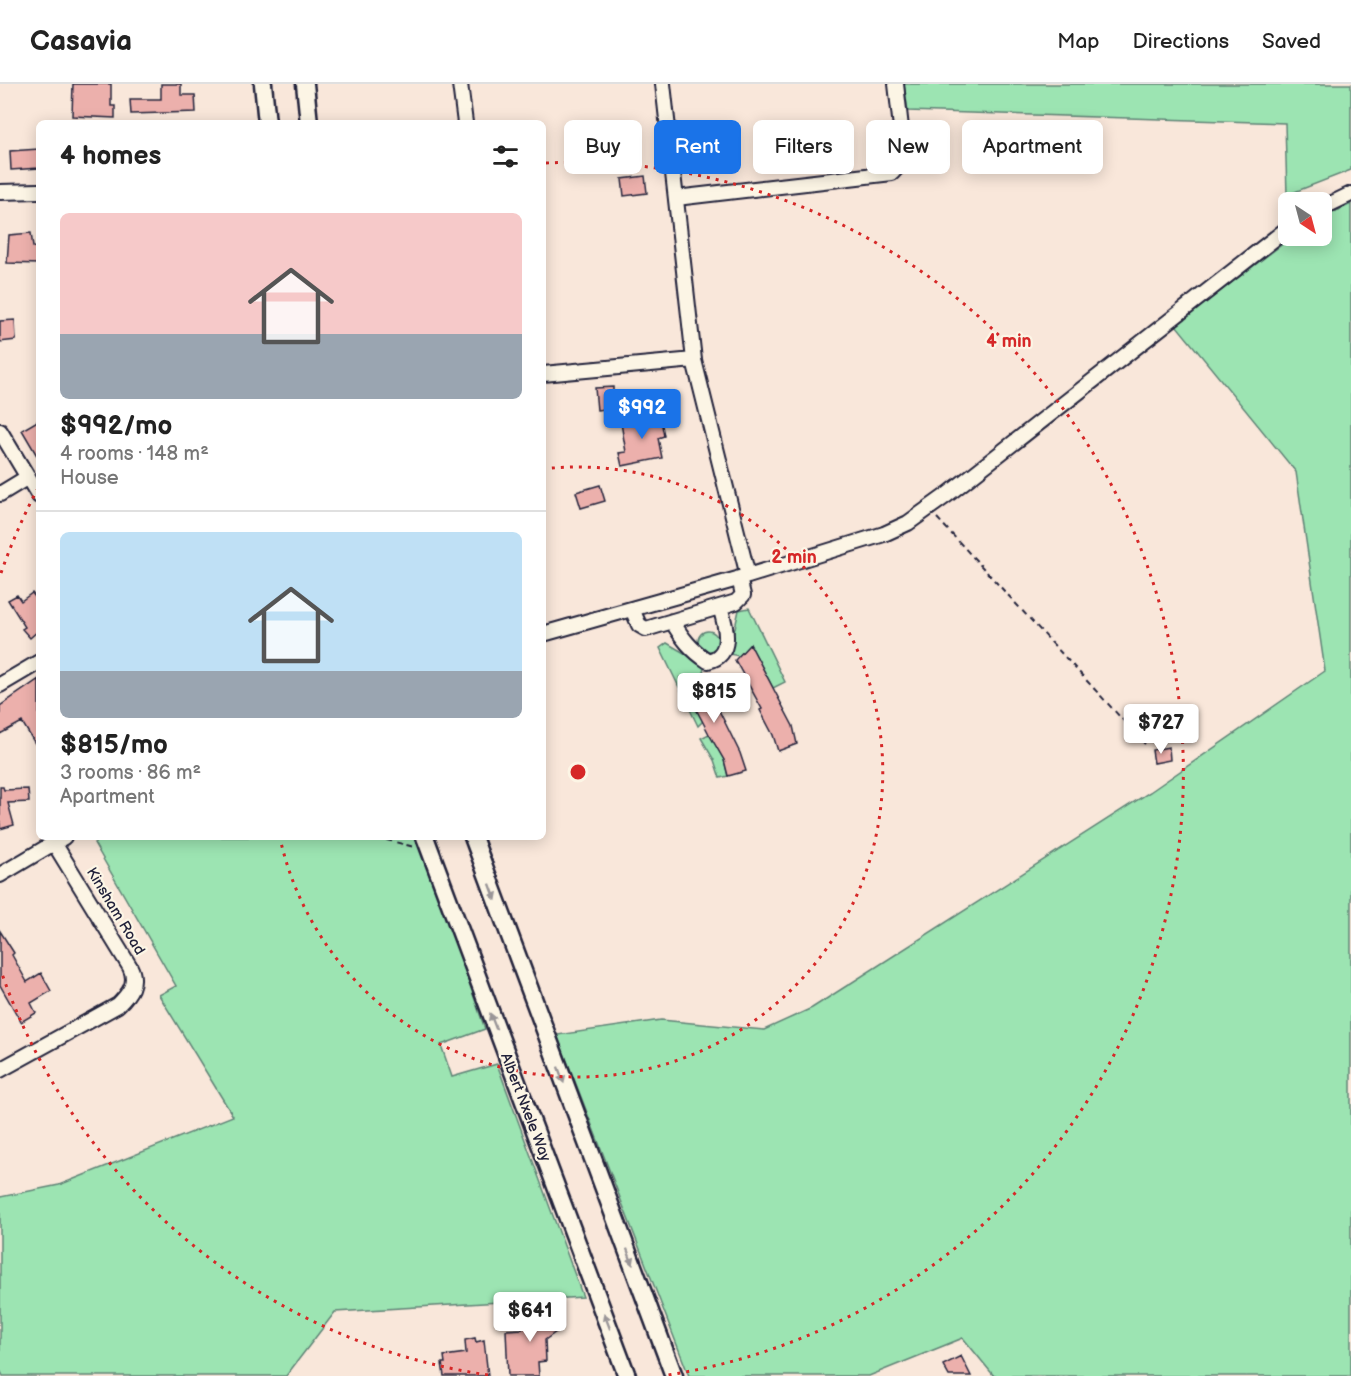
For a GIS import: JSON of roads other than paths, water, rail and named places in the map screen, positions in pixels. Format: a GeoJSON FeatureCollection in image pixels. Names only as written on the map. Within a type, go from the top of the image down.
{"type":"FeatureCollection","features":[{"type":"Feature","properties":{"kind":"main road"},"geometry":{"type":"LineString","coordinates":[[263,84],[267,120]]}},
{"type":"Feature","properties":{"kind":"main road"},"geometry":{"type":"LineString","coordinates":[[305,84],[309,120]]}},
{"type":"Feature","properties":{"kind":"main road"},"geometry":{"type":"LineString","coordinates":[[474,840],[674,1376]]}},
{"type":"Feature","properties":{"kind":"main road","name":"Albert Nxele Way"},"geometry":{"type":"LineString","coordinates":[[427,844],[627,1376]]}},
{"type":"Feature","properties":{"kind":"street"},"geometry":{"type":"LineString","coordinates":[[460,84],[465,120]]}},
{"type":"Feature","properties":{"kind":"street"},"geometry":{"type":"LineString","coordinates":[[632,609],[639,625],[646,629],[736,602],[743,595],[744,577],[694,360],[663,84]]}},
{"type":"Feature","properties":{"kind":"street"},"geometry":{"type":"LineString","coordinates":[[676,198],[892,173],[902,162],[904,154],[896,84]]}},
{"type":"Feature","properties":{"kind":"street"},"geometry":{"type":"LineString","coordinates":[[0,192],[36,191]]}},
{"type":"Feature","properties":{"kind":"street"},"geometry":{"type":"LineString","coordinates":[[1332,203],[1351,194]]}},
{"type":"Feature","properties":{"kind":"street"},"geometry":{"type":"LineString","coordinates":[[546,633],[744,577],[884,534],[929,510],[1278,236]]}},
{"type":"Feature","properties":{"kind":"street"},"geometry":{"type":"LineString","coordinates":[[546,374],[694,360]]}},
{"type":"Feature","properties":{"kind":"street"},"geometry":{"type":"LineString","coordinates":[[0,431],[36,491]]}},
{"type":"Feature","properties":{"kind":"street"},"geometry":{"type":"LineString","coordinates":[[0,494],[28,477]]}},
{"type":"Feature","properties":{"kind":"street"},"geometry":{"type":"LineString","coordinates":[[672,621],[684,642],[708,661],[717,658],[723,652],[726,625],[720,607]]}},
{"type":"Feature","properties":{"kind":"street"},"geometry":{"type":"LineString","coordinates":[[0,685],[36,664]]}},
{"type":"Feature","properties":{"kind":"street"},"geometry":{"type":"LineString","coordinates":[[0,875],[59,840]]}},
{"type":"Feature","properties":{"kind":"street","name":"Kinsham Road"},"geometry":{"type":"LineString","coordinates":[[0,1070],[118,1005],[134,983],[130,967],[59,840]]}}]}
